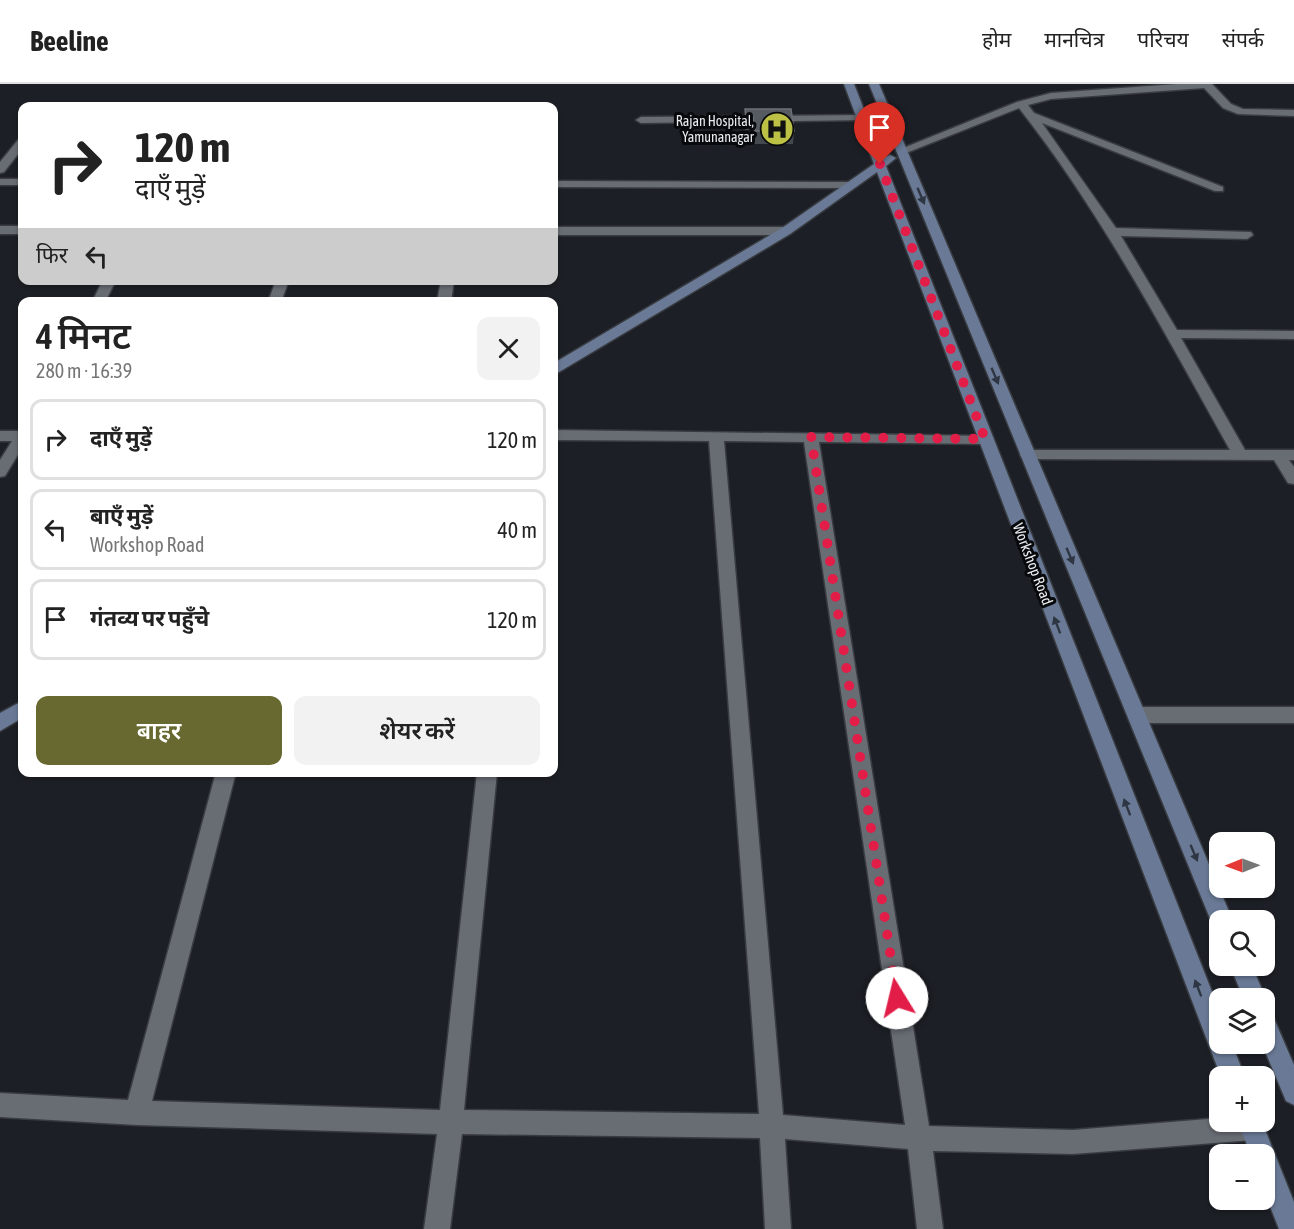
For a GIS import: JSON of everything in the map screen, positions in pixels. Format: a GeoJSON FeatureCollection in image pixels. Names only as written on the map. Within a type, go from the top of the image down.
{"type":"FeatureCollection","features":[{"type":"Feature","properties":{"kind":"main road","name":"Workshop Road"},"geometry":{"type":"LineString","coordinates":[[849,84],[1209,1015]]}},
{"type":"Feature","properties":{"kind":"main road"},"geometry":{"type":"LineString","coordinates":[[874,84],[1217,910]]}},
{"type":"Feature","properties":{"kind":"main road"},"geometry":{"type":"LineString","coordinates":[[558,367],[786,231],[902,151]]}},
{"type":"Feature","properties":{"kind":"main road"},"geometry":{"type":"LineString","coordinates":[[0,723],[18,712]]}},
{"type":"Feature","properties":{"kind":"main road"},"geometry":{"type":"LineString","coordinates":[[1275,1048],[1294,1093]]}},
{"type":"Feature","properties":{"kind":"main road"},"geometry":{"type":"LineString","coordinates":[[1275,1185],[1292,1229]]}},
{"type":"Feature","properties":{"kind":"street"},"geometry":{"type":"LineString","coordinates":[[1062,84],[1068,94]]}},
{"type":"Feature","properties":{"kind":"street"},"geometry":{"type":"LineString","coordinates":[[902,151],[1021,104],[1068,94],[1206,84],[1227,106],[1242,112],[1294,112]]}},
{"type":"Feature","properties":{"kind":"street"},"geometry":{"type":"LineString","coordinates":[[1021,104],[1112,232],[1240,455]]}},
{"type":"Feature","properties":{"kind":"street"},"geometry":{"type":"LineString","coordinates":[[1031,115],[1219,189]]}},
{"type":"Feature","properties":{"kind":"street"},"geometry":{"type":"LineString","coordinates":[[641,120],[862,118]]}},
{"type":"Feature","properties":{"kind":"street"},"geometry":{"type":"LineString","coordinates":[[0,170],[18,147]]}},
{"type":"Feature","properties":{"kind":"street"},"geometry":{"type":"LineString","coordinates":[[0,182],[18,182]]}},
{"type":"Feature","properties":{"kind":"street"},"geometry":{"type":"LineString","coordinates":[[558,184],[852,185]]}},
{"type":"Feature","properties":{"kind":"street"},"geometry":{"type":"LineString","coordinates":[[0,230],[18,230]]}},
{"type":"Feature","properties":{"kind":"street"},"geometry":{"type":"LineString","coordinates":[[558,231],[786,231]]}},
{"type":"Feature","properties":{"kind":"street"},"geometry":{"type":"LineString","coordinates":[[1112,232],[1247,235]]}},
{"type":"Feature","properties":{"kind":"street"},"geometry":{"type":"LineString","coordinates":[[1171,334],[1294,335]]}},
{"type":"Feature","properties":{"kind":"street"},"geometry":{"type":"LineString","coordinates":[[558,435],[985,439]]}},
{"type":"Feature","properties":{"kind":"street"},"geometry":{"type":"LineString","coordinates":[[0,436],[18,436]]}},
{"type":"Feature","properties":{"kind":"street"},"geometry":{"type":"LineString","coordinates":[[716,437],[772,1126],[778,1229]]}},
{"type":"Feature","properties":{"kind":"street"},"geometry":{"type":"LineString","coordinates":[[811,437],[919,1138],[930,1229]]}},
{"type":"Feature","properties":{"kind":"street"},"geometry":{"type":"LineString","coordinates":[[0,472],[18,443]]}},
{"type":"Feature","properties":{"kind":"street"},"geometry":{"type":"LineString","coordinates":[[1028,455],[1286,455],[1294,479]]}},
{"type":"Feature","properties":{"kind":"street"},"geometry":{"type":"LineString","coordinates":[[1137,715],[1294,715]]}},
{"type":"Feature","properties":{"kind":"street"},"geometry":{"type":"LineString","coordinates":[[137,1113],[225,777]]}},
{"type":"Feature","properties":{"kind":"street"},"geometry":{"type":"LineString","coordinates":[[437,1229],[451,1122],[486,777]]}},
{"type":"Feature","properties":{"kind":"street"},"geometry":{"type":"LineString","coordinates":[[0,1105],[137,1113],[451,1122],[772,1126],[919,1138],[1073,1142],[1209,1129]]}},
{"type":"Feature","properties":{"kind":"building"},"geometry":{"type":"Polygon","coordinates":[[[745,109],[791,109],[794,131],[755,131],[753,117],[746,117],[745,109]]]}},
{"type":"Feature","properties":{"kind":"place","name":"Rajan Hospital, Yamunanagar"},"geometry":{"type":"Point","coordinates":[777,129]}},
{"type":"Feature","properties":{"kind":"route"},"geometry":{"type":"LineString","coordinates":[[880,164],[985,439],[811,437],[897,998]]}}]}
